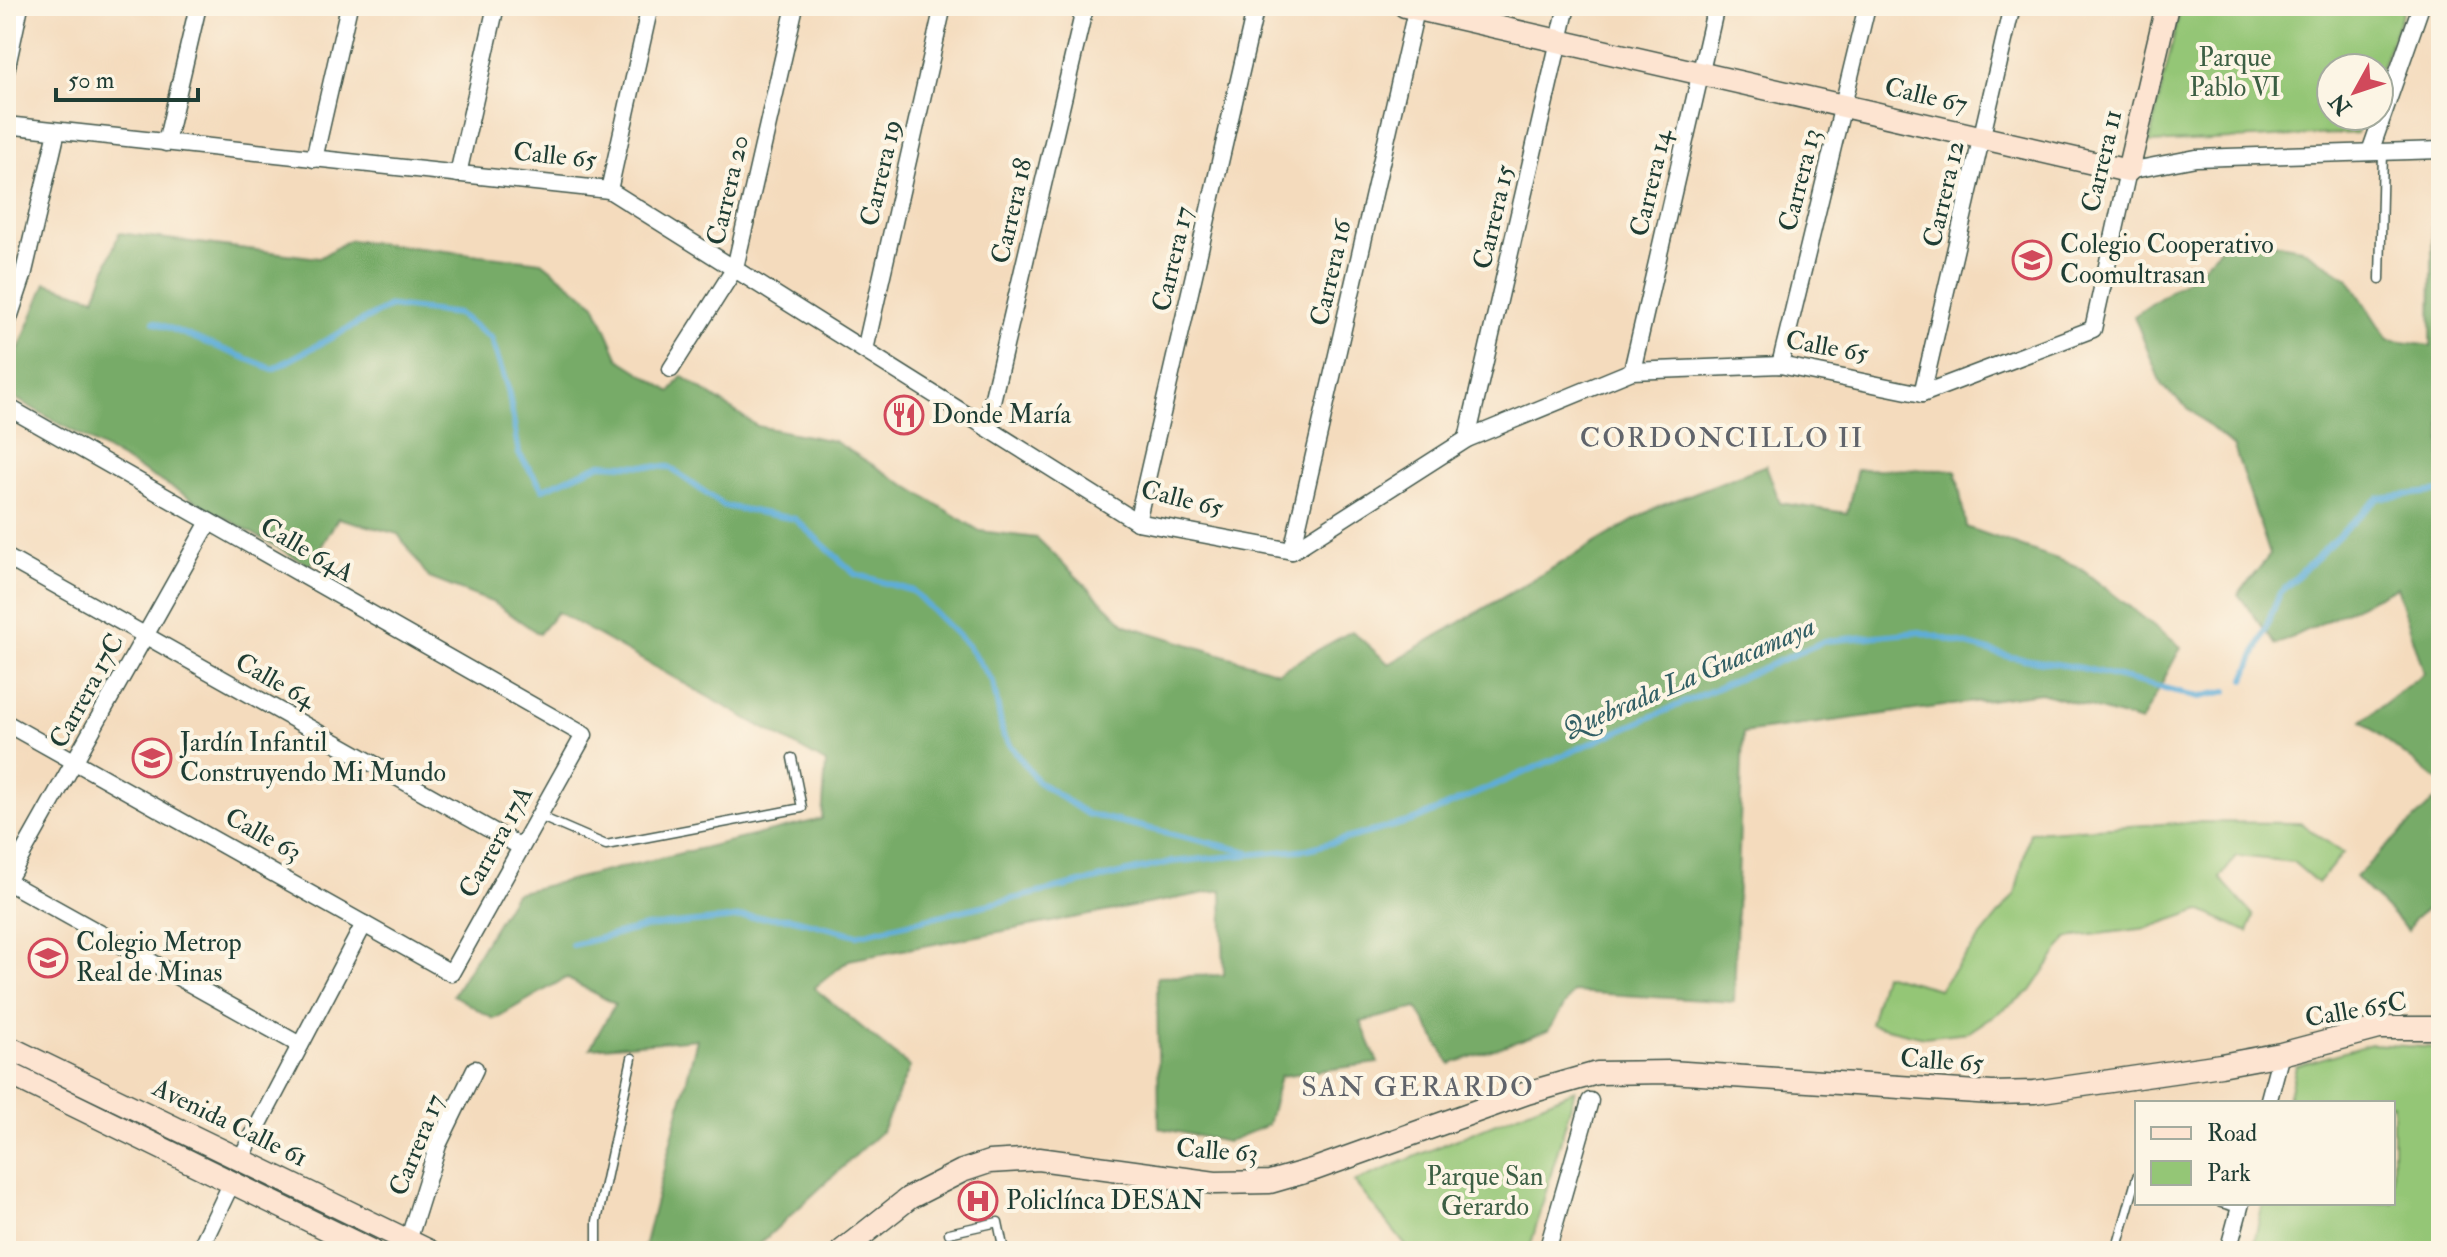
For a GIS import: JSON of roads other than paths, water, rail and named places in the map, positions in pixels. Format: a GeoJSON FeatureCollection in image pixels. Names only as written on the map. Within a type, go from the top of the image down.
{"type":"FeatureCollection","features":[{"type":"Feature","properties":{"kind":"street"},"geometry":{"type":"LineString","coordinates":[[6,71],[20,6]]}},
{"type":"Feature","properties":{"kind":"street"},"geometry":{"type":"LineString","coordinates":[[166,143],[198,6]]}},
{"type":"Feature","properties":{"kind":"street"},"geometry":{"type":"LineString","coordinates":[[314,159],[349,6]]}},
{"type":"Feature","properties":{"kind":"street"},"geometry":{"type":"LineString","coordinates":[[458,174],[496,6]]}},
{"type":"Feature","properties":{"kind":"street"},"geometry":{"type":"LineString","coordinates":[[609,190],[650,6]]}},
{"type":"Feature","properties":{"kind":"street","name":"Carrera 20"},"geometry":{"type":"LineString","coordinates":[[671,369],[735,268],[795,6]]}},
{"type":"Feature","properties":{"kind":"street","name":"Carrera 19"},"geometry":{"type":"LineString","coordinates":[[865,350],[943,6]]}},
{"type":"Feature","properties":{"kind":"street","name":"Carrera 18"},"geometry":{"type":"LineString","coordinates":[[986,427],[1085,6]]}},
{"type":"Feature","properties":{"kind":"street","name":"Carrera 17"},"geometry":{"type":"LineString","coordinates":[[1137,522],[1256,6]]}},
{"type":"Feature","properties":{"kind":"street","name":"Carrera 15"},"geometry":{"type":"LineString","coordinates":[[1467,439],[1567,6]]}},
{"type":"Feature","properties":{"kind":"street","name":"Carrera 14"},"geometry":{"type":"LineString","coordinates":[[1632,371],[1716,6]]}},
{"type":"Feature","properties":{"kind":"street","name":"Carrera 13"},"geometry":{"type":"LineString","coordinates":[[1780,365],[1867,6]]}},
{"type":"Feature","properties":{"kind":"street","name":"Carrera 12"},"geometry":{"type":"LineString","coordinates":[[1922,394],[2012,6]]}},
{"type":"Feature","properties":{"kind":"street","name":"Carrera 11"},"geometry":{"type":"LineString","coordinates":[[1922,394],[2093,329],[2167,6]]}},
{"type":"Feature","properties":{"kind":"street"},"geometry":{"type":"LineString","coordinates":[[2377,152],[2421,6]]}},
{"type":"Feature","properties":{"kind":"street","name":"Calle 67"},"geometry":{"type":"LineString","coordinates":[[1413,7],[2128,171],[2196,158],[2440,147]]}},
{"type":"Feature","properties":{"kind":"street","name":"Carrera 16"},"geometry":{"type":"LineString","coordinates":[[1292,551],[1413,7]]}},
{"type":"Feature","properties":{"kind":"street","name":"Calle 65"},"geometry":{"type":"LineString","coordinates":[[6,125],[609,190],[1137,522],[1292,551],[1467,439],[1632,371],[1780,365],[1922,394]]}},
{"type":"Feature","properties":{"kind":"street"},"geometry":{"type":"LineString","coordinates":[[6,327],[23,276],[57,131]]}},
{"type":"Feature","properties":{"kind":"street","name":"Calle 64A"},"geometry":{"type":"LineString","coordinates":[[6,406],[584,735]]}},
{"type":"Feature","properties":{"kind":"street","name":"Carrera 17C"},"geometry":{"type":"LineString","coordinates":[[6,882],[209,522]]}},
{"type":"Feature","properties":{"kind":"street","name":"Calle 64"},"geometry":{"type":"LineString","coordinates":[[6,557],[521,847]]}},
{"type":"Feature","properties":{"kind":"street","name":"Calle 63"},"geometry":{"type":"LineString","coordinates":[[6,723],[451,973]]}},
{"type":"Feature","properties":{"kind":"street","name":"Carrera 17A"},"geometry":{"type":"LineString","coordinates":[[451,973],[584,735]]}},
{"type":"Feature","properties":{"kind":"street"},"geometry":{"type":"LineString","coordinates":[[6,882],[300,1045]]}},
{"type":"Feature","properties":{"kind":"street"},"geometry":{"type":"LineString","coordinates":[[240,1160],[364,924]]}},
{"type":"Feature","properties":{"kind":"street","name":"Calle 65C"},"geometry":{"type":"LineString","coordinates":[[2281,1054],[2379,1028],[2439,1026]]}},
{"type":"Feature","properties":{"kind":"street","name":"Avenida Calle 61"},"geometry":{"type":"LineString","coordinates":[[6,1046],[414,1248]]}},
{"type":"Feature","properties":{"kind":"street"},"geometry":{"type":"LineString","coordinates":[[2269,1101],[2281,1054]]}},
{"type":"Feature","properties":{"kind":"street","name":"Calle 65"},"geometry":{"type":"LineString","coordinates":[[1597,1073],[1670,1072],[2014,1092],[2188,1070],[2281,1054]]}},
{"type":"Feature","properties":{"kind":"street","name":"Carrera 17"},"geometry":{"type":"LineString","coordinates":[[414,1248],[438,1145],[475,1069]]}},
{"type":"Feature","properties":{"kind":"street","name":"Avenida Calle 61"},"geometry":{"type":"LineString","coordinates":[[6,1072],[372,1251]]}},
{"type":"Feature","properties":{"kind":"street","name":"Calle 63"},"geometry":{"type":"LineString","coordinates":[[842,1251],[909,1198],[962,1171],[989,1162],[1039,1159],[1215,1183],[1270,1182],[1315,1169],[1527,1093],[1597,1073]]}},
{"type":"Feature","properties":{"kind":"street"},"geometry":{"type":"LineString","coordinates":[[1547,1251],[1590,1101]]}},
{"type":"Feature","properties":{"kind":"street"},"geometry":{"type":"LineString","coordinates":[[199,1251],[232,1182]]}},
{"type":"Feature","properties":{"kind":"street"},"geometry":{"type":"LineString","coordinates":[[2228,1251],[2240,1206]]}},
{"type":"Feature","properties":{"kind":"lane"},"geometry":{"type":"LineString","coordinates":[[2377,152],[2380,279]]}},
{"type":"Feature","properties":{"kind":"lane"},"geometry":{"type":"LineString","coordinates":[[539,816],[606,845],[802,808],[792,758]]}},
{"type":"Feature","properties":{"kind":"lane"},"geometry":{"type":"LineString","coordinates":[[597,1251],[597,1221],[632,1058]]}},
{"type":"Feature","properties":{"kind":"lane"},"geometry":{"type":"LineString","coordinates":[[2116,1251],[2135,1185]]}},
{"type":"Feature","properties":{"kind":"lane"},"geometry":{"type":"LineString","coordinates":[[949,1233],[998,1222],[1004,1251]]}},
{"type":"Feature","properties":{"kind":"waterway"},"geometry":{"type":"LineString","coordinates":[[154,322],[273,369],[390,306],[458,314],[491,338],[508,389],[519,454],[543,489],[601,464],[669,467],[724,506],[795,519],[855,574],[913,591],[967,645],[993,682],[1003,735],[1037,781],[1087,814],[1249,852]]}},
{"type":"Feature","properties":{"kind":"waterway","name":"Quebrada La Guacamaya"},"geometry":{"type":"LineString","coordinates":[[2245,679],[2280,593],[2359,516],[2379,498],[2441,491]]}},
{"type":"Feature","properties":{"kind":"waterway","name":"Quebrada La Guacamaya"},"geometry":{"type":"LineString","coordinates":[[572,945],[646,927],[745,917],[790,918],[857,935],[1171,862],[1308,849],[1415,820],[1825,641],[1920,632],[2011,657],[2082,668],[2200,697],[2227,691]]}},
{"type":"Feature","properties":{"kind":"place","name":"Colegio Cooperativo Coomultrasan"},"geometry":{"type":"Point","coordinates":[2032,260]}},
{"type":"Feature","properties":{"kind":"place","name":"Donde María"},"geometry":{"type":"Point","coordinates":[904,415]}},
{"type":"Feature","properties":{"kind":"place","name":"Jardín Infantil Construyendo Mi Mundo"},"geometry":{"type":"Point","coordinates":[152,758]}},
{"type":"Feature","properties":{"kind":"place","name":"Colegio Metrop Real de Minas"},"geometry":{"type":"Point","coordinates":[48,958]}},
{"type":"Feature","properties":{"kind":"place","name":"Policlínca DESAN"},"geometry":{"type":"Point","coordinates":[978,1201]}},
{"type":"Feature","properties":{"kind":"district","name":"CORDONCILLO II"},"geometry":{"type":"Point","coordinates":[1722,438]}},
{"type":"Feature","properties":{"kind":"district","name":"SAN GERARDO"},"geometry":{"type":"Point","coordinates":[1418,1087]}},
{"type":"Feature","properties":{"kind":"park label","name":"Parque Pablo VI"},"geometry":{"type":"Point","coordinates":[2235,73]}},
{"type":"Feature","properties":{"kind":"park label","name":"Parque San Gerardo"},"geometry":{"type":"Point","coordinates":[1485,1192]}}]}
